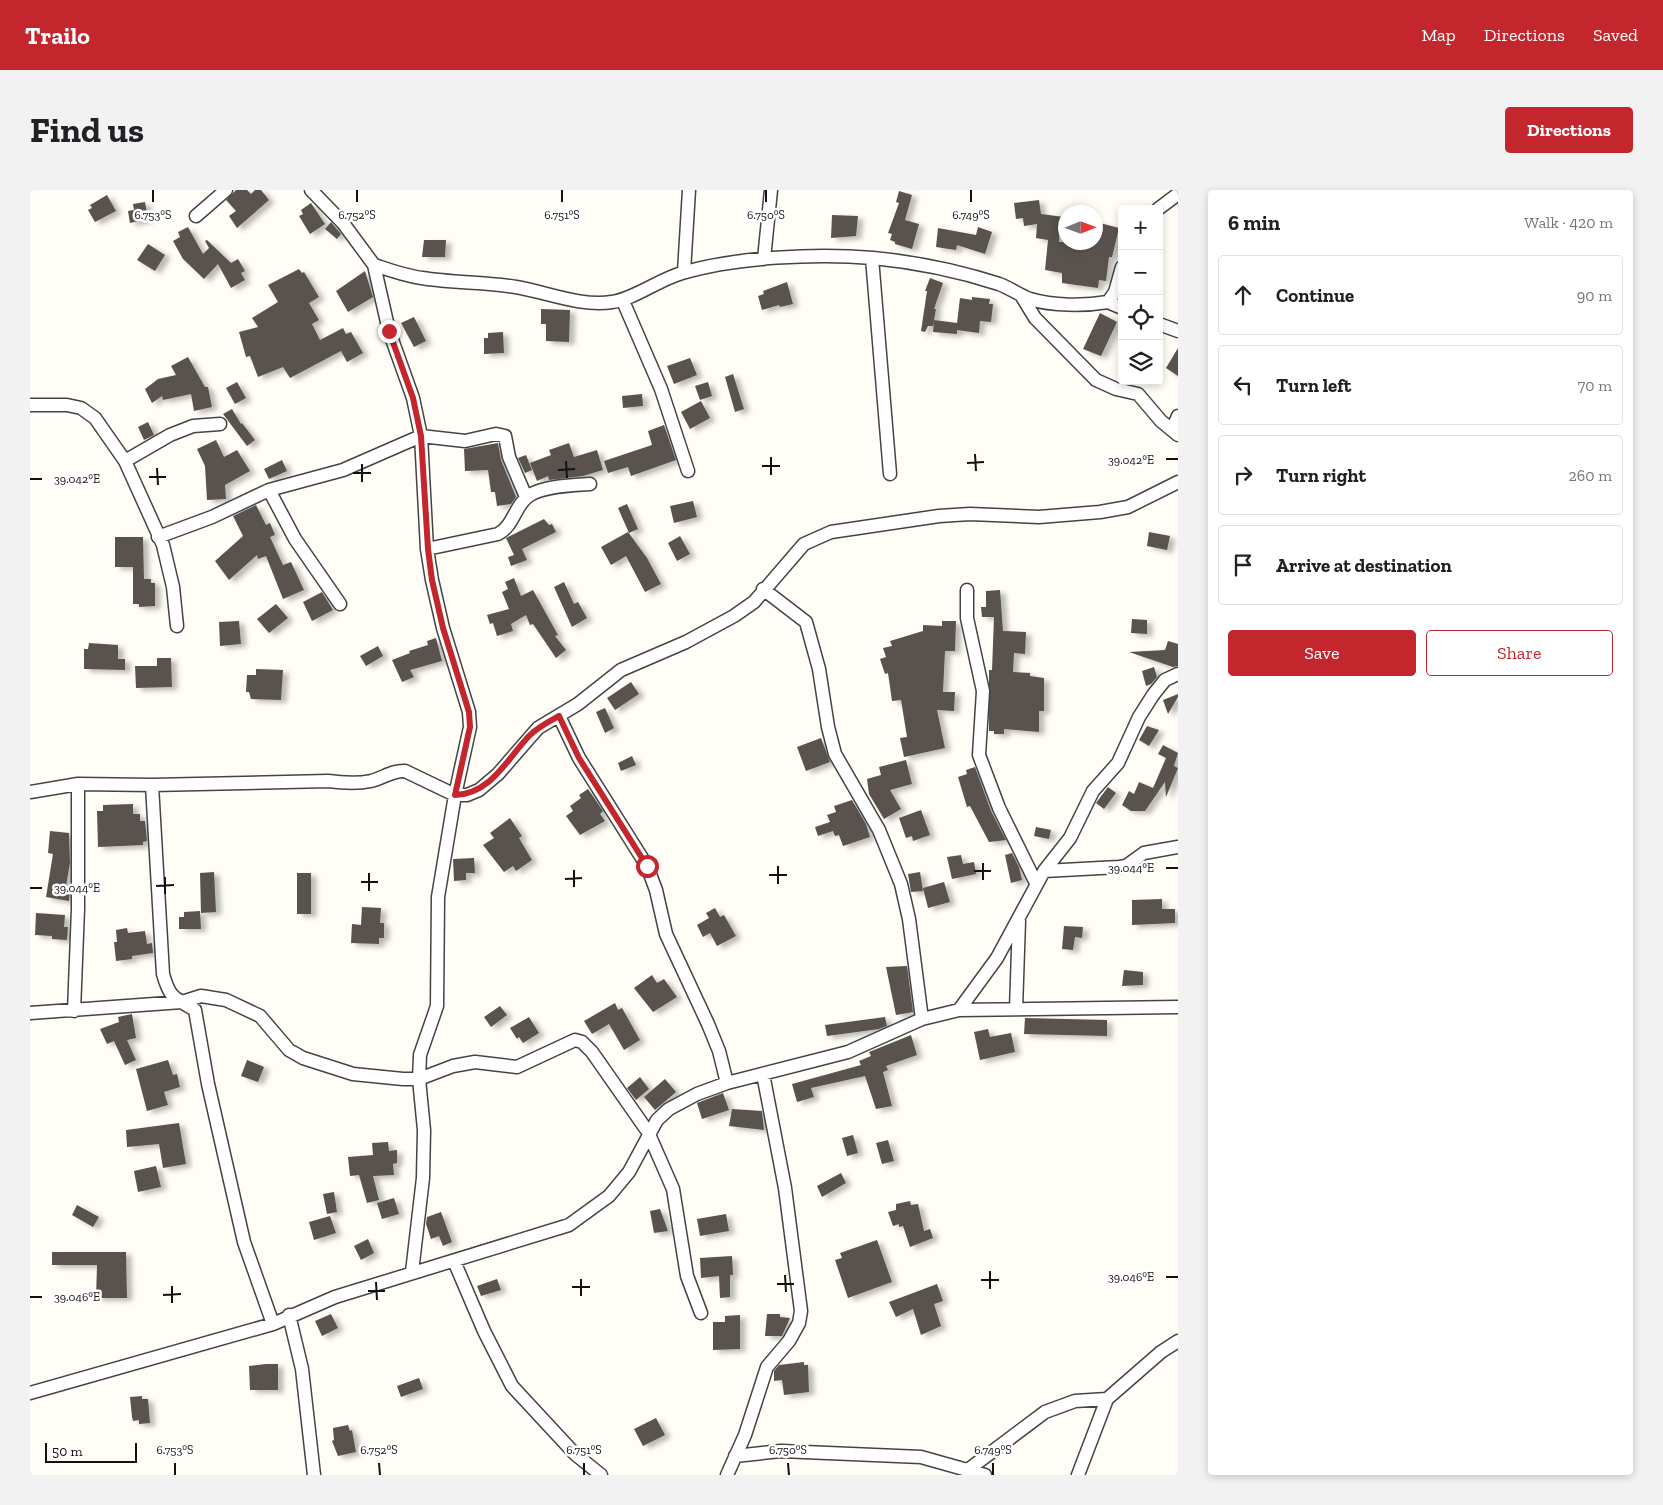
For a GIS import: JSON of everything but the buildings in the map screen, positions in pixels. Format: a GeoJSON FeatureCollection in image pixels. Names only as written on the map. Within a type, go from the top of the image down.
{"type":"FeatureCollection","features":[{"type":"Feature","properties":{"kind":"street"},"geometry":{"type":"LineString","coordinates":[[196,216],[226,190]]}},
{"type":"Feature","properties":{"kind":"street"},"geometry":{"type":"LineString","coordinates":[[311,190],[343,223],[374,265],[389,331],[413,398],[421,436],[428,549],[432,580],[443,628],[469,712],[470,727],[455,795],[438,897],[437,1006],[420,1055],[419,1079],[424,1130],[423,1178],[412,1272]]}},
{"type":"Feature","properties":{"kind":"street"},"geometry":{"type":"LineString","coordinates":[[684,272],[689,190]]}},
{"type":"Feature","properties":{"kind":"street"},"geometry":{"type":"LineString","coordinates":[[764,259],[772,190]]}},
{"type":"Feature","properties":{"kind":"street"},"geometry":{"type":"LineString","coordinates":[[1163,205],[1178,194]]}},
{"type":"Feature","properties":{"kind":"street"},"geometry":{"type":"LineString","coordinates":[[374,265],[422,278],[494,283],[592,302],[623,300],[664,278],[684,272],[764,259],[872,258],[956,273],[999,284],[1020,295],[1039,301],[1064,304],[1108,302],[1118,306]]}},
{"type":"Feature","properties":{"kind":"street"},"geometry":{"type":"LineString","coordinates":[[872,258],[890,474]]}},
{"type":"Feature","properties":{"kind":"street"},"geometry":{"type":"LineString","coordinates":[[1108,302],[1115,292],[1118,281]]}},
{"type":"Feature","properties":{"kind":"street"},"geometry":{"type":"LineString","coordinates":[[1020,295],[1035,318],[1096,380],[1116,389],[1138,394],[1156,417],[1175,433]]}},
{"type":"Feature","properties":{"kind":"street"},"geometry":{"type":"LineString","coordinates":[[623,300],[661,390],[688,471]]}},
{"type":"Feature","properties":{"kind":"street"},"geometry":{"type":"LineString","coordinates":[[1163,326],[1178,332]]}},
{"type":"Feature","properties":{"kind":"street"},"geometry":{"type":"LineString","coordinates":[[30,405],[67,405],[81,408],[96,418],[125,461],[163,545],[173,587],[177,626]]}},
{"type":"Feature","properties":{"kind":"street"},"geometry":{"type":"LineString","coordinates":[[1175,433],[1178,416]]}},
{"type":"Feature","properties":{"kind":"street"},"geometry":{"type":"LineString","coordinates":[[125,461],[170,435],[192,426],[220,424]]}},
{"type":"Feature","properties":{"kind":"street"},"geometry":{"type":"LineString","coordinates":[[158,537],[212,517],[269,490],[344,470],[421,436],[465,441],[496,434],[505,436],[508,457],[526,497]]}},
{"type":"Feature","properties":{"kind":"street"},"geometry":{"type":"LineString","coordinates":[[30,792],[78,784],[152,785],[328,781],[350,784],[373,780],[398,771],[405,771],[455,795],[466,795],[478,790],[498,774],[538,728],[592,694],[621,670],[686,642],[734,616],[754,602],[804,544],[831,532],[954,515],[1002,514],[1038,517],[1100,512],[1128,507],[1178,482]]}},
{"type":"Feature","properties":{"kind":"street"},"geometry":{"type":"LineString","coordinates":[[428,549],[498,534],[506,530],[526,497],[550,488],[590,484]]}},
{"type":"Feature","properties":{"kind":"street"},"geometry":{"type":"LineString","coordinates":[[269,490],[295,539],[340,604]]}},
{"type":"Feature","properties":{"kind":"street"},"geometry":{"type":"LineString","coordinates":[[763,590],[806,622],[819,670],[828,727],[835,754],[879,830],[901,884],[909,919],[922,1019]]}},
{"type":"Feature","properties":{"kind":"street"},"geometry":{"type":"LineString","coordinates":[[967,590],[967,618],[983,691],[979,755],[999,808],[1036,883]]}},
{"type":"Feature","properties":{"kind":"street"},"geometry":{"type":"LineString","coordinates":[[959,1010],[997,958],[1019,919],[1036,883],[1070,838],[1093,791],[1118,763],[1138,717],[1165,680],[1178,674]]}},
{"type":"Feature","properties":{"kind":"street"},"geometry":{"type":"LineString","coordinates":[[559,716],[579,758],[647,866],[656,890],[666,934],[715,1042],[728,1083]]}},
{"type":"Feature","properties":{"kind":"street"},"geometry":{"type":"LineString","coordinates":[[74,1011],[78,909],[78,784]]}},
{"type":"Feature","properties":{"kind":"street"},"geometry":{"type":"LineString","coordinates":[[152,785],[163,974],[167,991],[175,999],[194,1010],[208,1084],[244,1242],[273,1324]]}},
{"type":"Feature","properties":{"kind":"street"},"geometry":{"type":"LineString","coordinates":[[1044,871],[1126,866],[1144,853],[1178,847]]}},
{"type":"Feature","properties":{"kind":"street"},"geometry":{"type":"LineString","coordinates":[[1016,1009],[1019,919]]}},
{"type":"Feature","properties":{"kind":"street"},"geometry":{"type":"LineString","coordinates":[[30,1014],[182,1002],[201,996],[226,1000],[260,1016],[289,1050],[303,1058],[353,1074],[403,1079],[419,1079],[453,1066],[475,1062],[517,1067],[575,1040],[582,1042],[592,1052],[648,1132],[673,1189],[688,1276],[701,1313]]}},
{"type":"Feature","properties":{"kind":"street"},"geometry":{"type":"LineString","coordinates":[[30,1393],[273,1324],[335,1297],[569,1225],[609,1196],[629,1172],[648,1132],[669,1109],[696,1094],[728,1083],[848,1052],[922,1019],[959,1010],[1178,1007]]}},
{"type":"Feature","properties":{"kind":"street"},"geometry":{"type":"LineString","coordinates":[[727,1475],[745,1435],[767,1367],[795,1331],[802,1304],[785,1188],[763,1074]]}},
{"type":"Feature","properties":{"kind":"street"},"geometry":{"type":"LineString","coordinates":[[454,1261],[484,1331],[512,1386],[575,1454],[601,1475]]}},
{"type":"Feature","properties":{"kind":"street"},"geometry":{"type":"LineString","coordinates":[[290,1316],[302,1369],[314,1475]]}},
{"type":"Feature","properties":{"kind":"street"},"geometry":{"type":"LineString","coordinates":[[1078,1475],[1107,1399],[1162,1352],[1178,1341]]}},
{"type":"Feature","properties":{"kind":"street"},"geometry":{"type":"LineString","coordinates":[[969,1469],[1045,1412],[1075,1401],[1107,1399]]}},
{"type":"Feature","properties":{"kind":"street"},"geometry":{"type":"LineString","coordinates":[[735,1456],[781,1451],[921,1457],[985,1475]]}},
{"type":"Feature","properties":{"kind":"route"},"geometry":{"type":"LineString","coordinates":[[389,331],[413,398],[421,436],[428,549],[432,580],[443,628],[469,712],[470,727],[455,795],[466,795],[478,790],[498,774],[528,737],[538,728],[559,716],[568,739],[579,758],[629,834],[647,866]]}}]}
